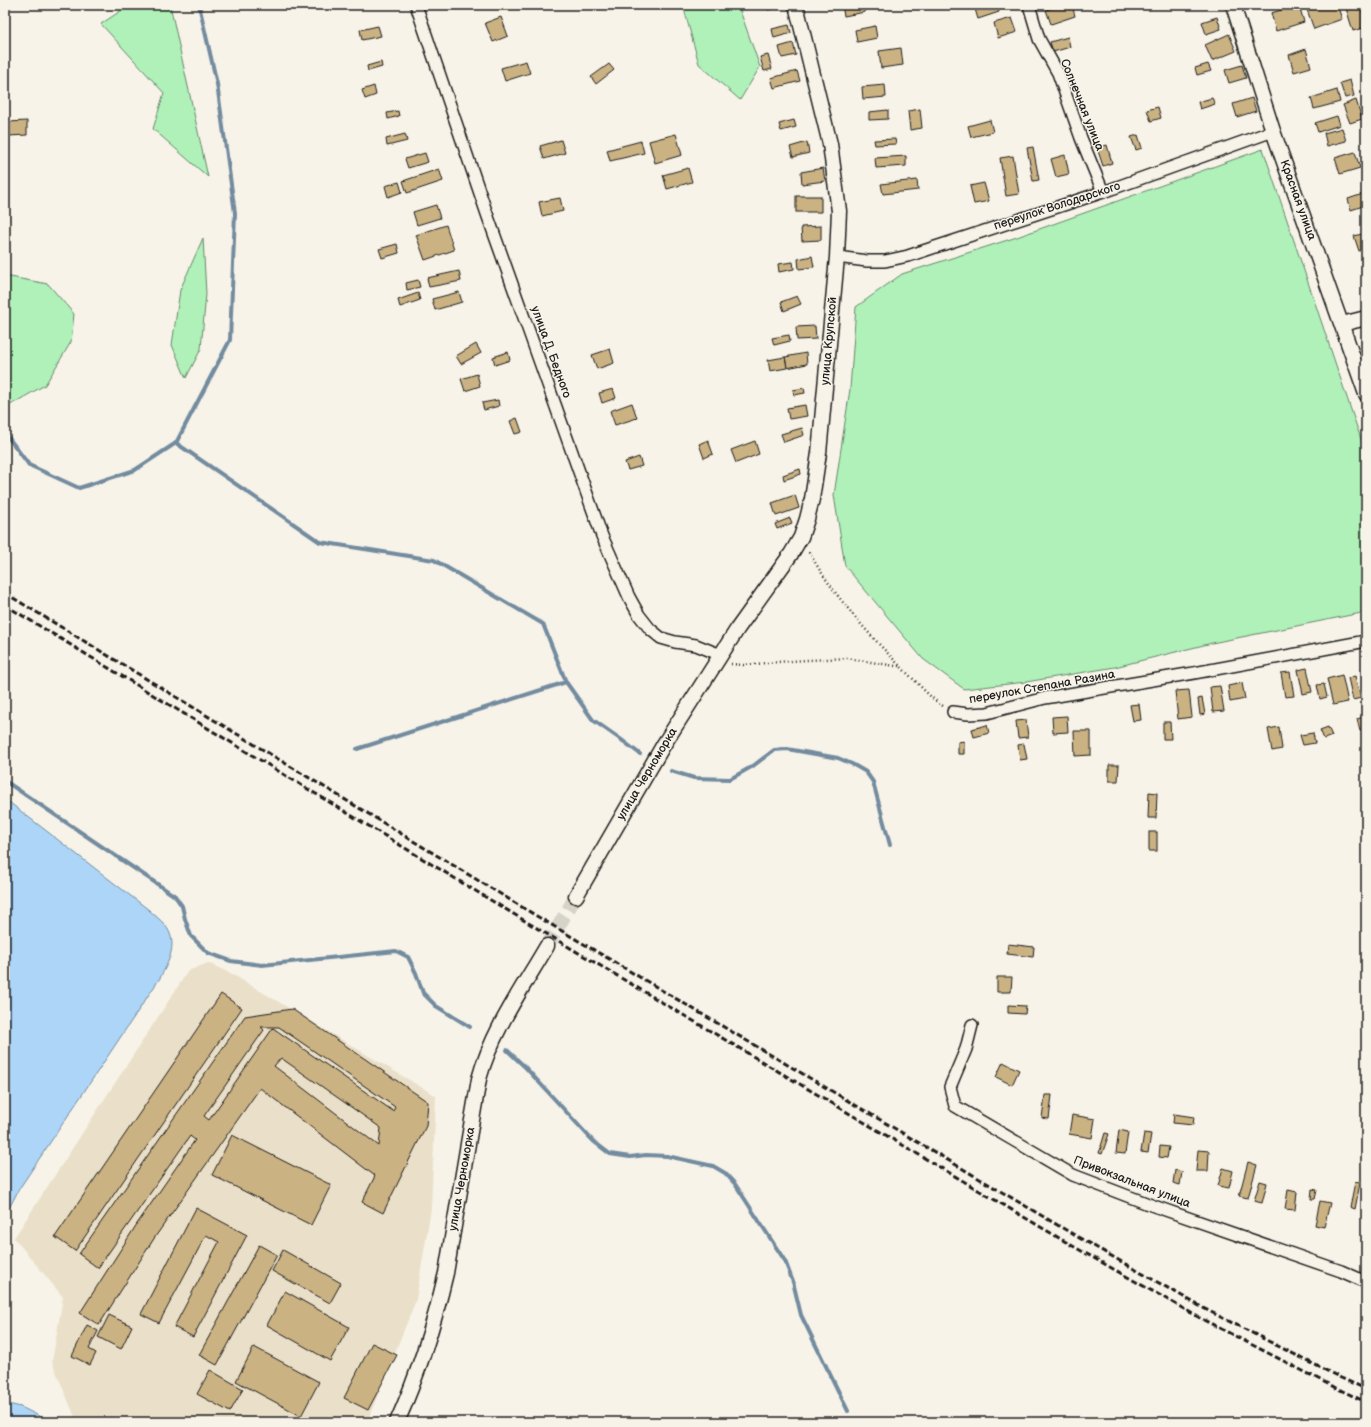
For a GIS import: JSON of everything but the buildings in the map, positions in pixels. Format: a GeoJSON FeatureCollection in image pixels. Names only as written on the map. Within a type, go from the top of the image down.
{"type":"FeatureCollection","features":[{"type":"Feature","properties":{"kind":"street","name":"улица Д. Бедного"},"geometry":{"type":"LineString","coordinates":[[416,5],[487,214],[602,536],[629,597],[650,629],[661,638],[696,645],[719,658]]}},
{"type":"Feature","properties":{"kind":"street","name":"улица Крупской"},"geometry":{"type":"LineString","coordinates":[[719,658],[751,609],[791,554],[801,537],[812,499],[819,453],[837,256],[839,211],[836,176],[830,144],[796,5]]}},
{"type":"Feature","properties":{"kind":"street","name":"Солнечная улица"},"geometry":{"type":"LineString","coordinates":[[1029,5],[1039,39],[1058,73],[1081,138],[1103,192]]}},
{"type":"Feature","properties":{"kind":"street","name":"Красная улица"},"geometry":{"type":"LineString","coordinates":[[1233,5],[1274,131],[1366,394]]}},
{"type":"Feature","properties":{"kind":"street","name":"переулок Володарского"},"geometry":{"type":"LineString","coordinates":[[837,256],[867,261],[908,256],[1103,192],[1274,131]]}},
{"type":"Feature","properties":{"kind":"street"},"geometry":{"type":"LineString","coordinates":[[1342,324],[1366,318]]}},
{"type":"Feature","properties":{"kind":"street","name":"переулок Степана Разина"},"geometry":{"type":"LineString","coordinates":[[953,712],[968,714],[987,713],[1045,698],[1194,673],[1366,641]]}},
{"type":"Feature","properties":{"kind":"street","name":"улица Черноморка"},"geometry":{"type":"LineString","coordinates":[[576,896],[664,744],[719,658]]}},
{"type":"Feature","properties":{"kind":"street","name":"улица Черноморка"},"geometry":{"type":"LineString","coordinates":[[397,1422],[408,1399],[439,1304],[446,1273],[479,1080],[484,1060],[494,1037],[548,946]]}},
{"type":"Feature","properties":{"kind":"street","name":"Привокзальная улица"},"geometry":{"type":"LineString","coordinates":[[972,1025],[966,1049],[950,1087],[956,1106],[1073,1175],[1151,1205],[1341,1271],[1366,1282]]}},
{"type":"Feature","properties":{"kind":"path"},"geometry":{"type":"LineString","coordinates":[[801,537],[834,591],[902,667],[940,704],[953,712]]}},
{"type":"Feature","properties":{"kind":"path"},"geometry":{"type":"LineString","coordinates":[[719,658],[743,665],[847,658],[902,667]]}},
{"type":"Feature","properties":{"kind":"shaded area"},"geometry":{"type":"Polygon","coordinates":[[[208,963],[232,974],[436,1096],[431,1209],[416,1300],[367,1422],[77,1422],[52,1362],[63,1297],[14,1238],[188,971],[208,963]]]}},
{"type":"Feature","properties":{"kind":"green space"},"geometry":{"type":"Polygon","coordinates":[[[120,5],[170,5],[208,177],[153,129],[164,93],[101,24],[122,10],[120,5]]]}},
{"type":"Feature","properties":{"kind":"green space"},"geometry":{"type":"Polygon","coordinates":[[[683,5],[738,5],[760,67],[740,100],[699,64],[683,5]]]}},
{"type":"Feature","properties":{"kind":"green space"},"geometry":{"type":"Polygon","coordinates":[[[1263,149],[1366,454],[1366,612],[1212,643],[1115,667],[1026,682],[964,689],[923,659],[845,566],[834,495],[850,389],[856,307],[902,274],[1017,237],[1263,149]]]}},
{"type":"Feature","properties":{"kind":"green space"},"geometry":{"type":"Polygon","coordinates":[[[203,238],[206,294],[201,349],[186,378],[172,345],[180,290],[203,238]]]}},
{"type":"Feature","properties":{"kind":"green space"},"geometry":{"type":"Polygon","coordinates":[[[5,276],[48,284],[74,314],[71,342],[45,385],[5,408],[5,276]]]}},
{"type":"Feature","properties":{"kind":"water"},"geometry":{"type":"Polygon","coordinates":[[[5,799],[149,910],[165,925],[169,932],[172,945],[167,965],[160,978],[19,1189],[5,1216],[5,799]]]}},
{"type":"Feature","properties":{"kind":"water"},"geometry":{"type":"Polygon","coordinates":[[[8,1404],[21,1407],[51,1422],[5,1422],[5,1406],[8,1404]]]}},
{"type":"Feature","properties":{"kind":"waterway"},"geometry":{"type":"LineString","coordinates":[[5,433],[29,465],[79,488],[135,470],[176,443],[230,340],[235,213],[217,84],[199,5]]}},
{"type":"Feature","properties":{"kind":"waterway"},"geometry":{"type":"LineString","coordinates":[[176,443],[320,542],[434,560],[543,624],[566,682],[593,720],[640,754]]}},
{"type":"Feature","properties":{"kind":"waterway"},"geometry":{"type":"LineString","coordinates":[[357,749],[566,682]]}},
{"type":"Feature","properties":{"kind":"waterway"},"geometry":{"type":"LineString","coordinates":[[671,771],[694,778],[730,779],[753,766],[774,750],[787,749],[838,758],[866,772],[873,782],[890,845]]}},
{"type":"Feature","properties":{"kind":"waterway"},"geometry":{"type":"LineString","coordinates":[[5,781],[175,896],[182,906],[191,936],[208,953],[231,961],[262,965],[396,951],[408,957],[416,973],[423,993],[436,1006],[470,1027]]}},
{"type":"Feature","properties":{"kind":"waterway"},"geometry":{"type":"LineString","coordinates":[[507,1050],[525,1067],[593,1141],[610,1154],[630,1157],[646,1155],[667,1156],[713,1166],[725,1173],[735,1184],[785,1261],[793,1282],[801,1315],[848,1411]]}},
{"type":"Feature","properties":{"kind":"tunnel"},"geometry":{"type":"LineString","coordinates":[[547,946],[576,896]]}},
{"type":"Feature","properties":{"kind":"railway"},"geometry":{"type":"LineString","coordinates":[[5,593],[535,915],[1076,1236],[1205,1309],[1341,1378],[1366,1389]]}},
{"type":"Feature","properties":{"kind":"railway"},"geometry":{"type":"LineString","coordinates":[[5,605],[530,924],[1071,1245],[1200,1318],[1366,1402]]}}]}
